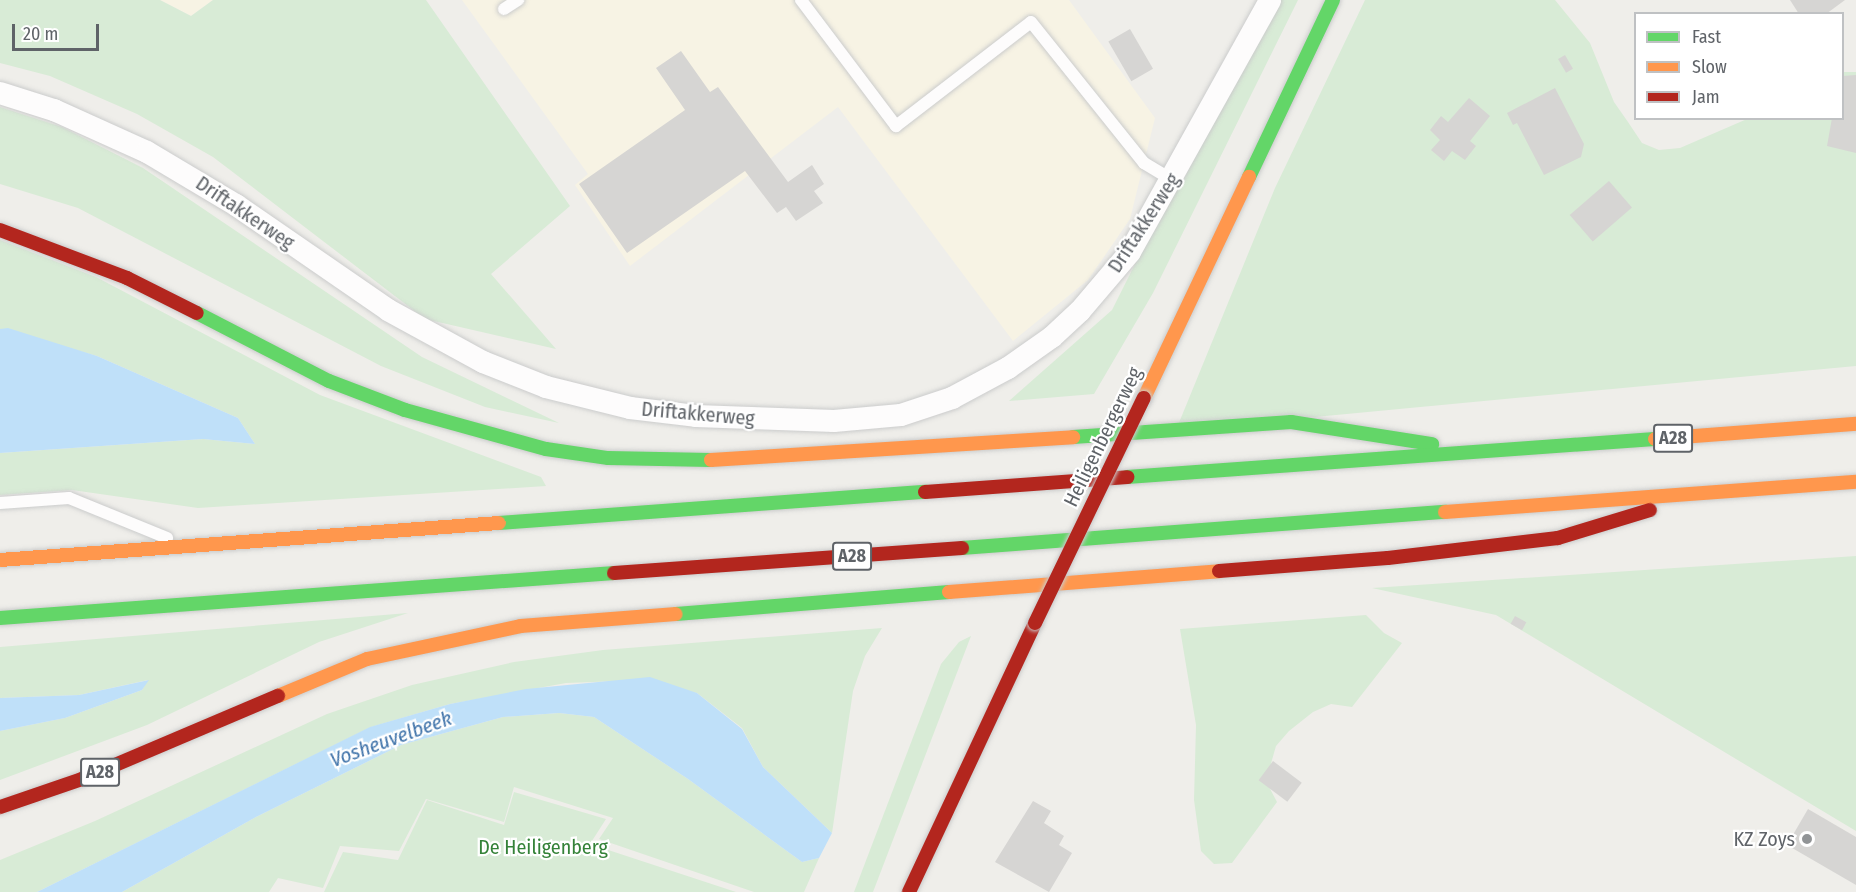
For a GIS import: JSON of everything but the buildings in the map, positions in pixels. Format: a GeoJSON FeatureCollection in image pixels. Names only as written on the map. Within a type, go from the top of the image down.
{"type":"FeatureCollection","features":[{"type":"Feature","properties":{"kind":"main road","name":"Heiligenbergerweg"},"geometry":{"type":"LineString","coordinates":[[909,892],[1333,0]]}},
{"type":"Feature","properties":{"kind":"main road","name":"A28"},"geometry":{"type":"LineString","coordinates":[[0,230],[127,278],[329,381],[405,410],[546,449],[608,458],[681,461],[779,458],[1291,422],[1490,453]]}},
{"type":"Feature","properties":{"kind":"main road","name":"A28"},"geometry":{"type":"LineString","coordinates":[[0,560],[1490,453],[1856,424]]}},
{"type":"Feature","properties":{"kind":"main road","name":"A28"},"geometry":{"type":"LineString","coordinates":[[0,618],[1856,482]]}},
{"type":"Feature","properties":{"kind":"main road","name":"A28"},"geometry":{"type":"LineString","coordinates":[[0,807],[82,779],[367,659],[521,626],[1399,557],[1558,538],[1704,493]]}},
{"type":"Feature","properties":{"kind":"street","name":"Driftakkerweg"},"geometry":{"type":"LineString","coordinates":[[0,93],[90,124],[192,177],[388,310],[483,362],[546,387],[608,403],[696,416],[834,421],[901,415],[973,388],[1044,343],[1080,311],[1130,252],[1270,0]]}},
{"type":"Feature","properties":{"kind":"lane"},"geometry":{"type":"LineString","coordinates":[[504,9],[518,0]]}},
{"type":"Feature","properties":{"kind":"lane"},"geometry":{"type":"LineString","coordinates":[[801,0],[896,126],[1031,22],[1144,163],[1172,180]]}},
{"type":"Feature","properties":{"kind":"lane"},"geometry":{"type":"LineString","coordinates":[[0,503],[69,498],[188,547]]}},
{"type":"Feature","properties":{"kind":"shaded area"},"geometry":{"type":"Polygon","coordinates":[[[160,0],[213,0],[191,16],[160,0]]]}},
{"type":"Feature","properties":{"kind":"shaded area"},"geometry":{"type":"Polygon","coordinates":[[[462,0],[1069,0],[1155,118],[1130,219],[1088,280],[1013,341],[838,107],[630,266],[575,185],[588,174],[462,0]]]}},
{"type":"Feature","properties":{"kind":"green space"},"geometry":{"type":"Polygon","coordinates":[[[0,0],[160,0],[191,16],[213,0],[426,0],[570,206],[491,274],[556,349],[425,319],[213,157],[137,114],[50,76],[0,63],[0,0]]]}},
{"type":"Feature","properties":{"kind":"green space"},"geometry":{"type":"Polygon","coordinates":[[[1279,0],[1298,0],[1153,293],[1094,394],[1009,401],[1112,310],[1155,224],[1181,184],[1279,0]]]}},
{"type":"Feature","properties":{"kind":"green space"},"geometry":{"type":"Polygon","coordinates":[[[1365,0],[1555,0],[1590,43],[1614,102],[1642,143],[1659,150],[1680,148],[1745,120],[1844,120],[1844,72],[1856,72],[1856,366],[1176,430],[1275,188],[1365,0]]]}},
{"type":"Feature","properties":{"kind":"green space"},"geometry":{"type":"Polygon","coordinates":[[[0,107],[62,127],[143,168],[422,357],[559,423],[485,407],[381,366],[78,208],[0,184],[0,107]]]}},
{"type":"Feature","properties":{"kind":"green space"},"geometry":{"type":"Polygon","coordinates":[[[0,240],[96,277],[320,395],[541,477],[546,486],[198,508],[72,490],[0,495],[0,453],[203,439],[255,444],[238,418],[97,356],[0,329],[0,240]]]}},
{"type":"Feature","properties":{"kind":"green space"},"geometry":{"type":"Polygon","coordinates":[[[1856,556],[1856,831],[1496,615],[1372,588],[1856,556]]]}},
{"type":"Feature","properties":{"kind":"green space"},"geometry":{"type":"Polygon","coordinates":[[[408,613],[319,642],[147,725],[0,780],[0,731],[65,718],[142,690],[148,680],[79,695],[0,698],[0,647],[408,613]]]}},
{"type":"Feature","properties":{"kind":"green space"},"geometry":{"type":"Polygon","coordinates":[[[1366,615],[1384,633],[1402,643],[1352,707],[1331,704],[1313,712],[1289,731],[1276,746],[1266,781],[1277,802],[1232,863],[1214,864],[1201,851],[1194,800],[1196,725],[1180,629],[1366,615]]]}},
{"type":"Feature","properties":{"kind":"green space"},"geometry":{"type":"Polygon","coordinates":[[[882,628],[865,656],[853,691],[832,833],[763,767],[742,728],[697,693],[620,681],[566,683],[450,704],[371,727],[37,892],[0,892],[0,860],[95,821],[327,714],[412,685],[514,662],[603,650],[882,628]]]}},
{"type":"Feature","properties":{"kind":"green space"},"geometry":{"type":"Polygon","coordinates":[[[971,636],[873,892],[854,892],[941,664],[959,642],[971,636]]]}},
{"type":"Feature","properties":{"kind":"green space"},"geometry":{"type":"Polygon","coordinates":[[[559,713],[594,717],[688,779],[802,862],[819,858],[804,892],[754,892],[599,839],[613,818],[514,787],[504,822],[426,799],[399,851],[340,846],[323,888],[278,878],[269,892],[122,892],[256,817],[401,745],[503,717],[559,713]]]}},
{"type":"Feature","properties":{"kind":"green space","name":"De Heiligenberg"},"geometry":{"type":"Polygon","coordinates":[[[514,792],[606,819],[590,844],[736,892],[324,892],[343,852],[398,860],[427,800],[504,825],[514,792]]]}},
{"type":"Feature","properties":{"kind":"water"},"geometry":{"type":"Polygon","coordinates":[[[8,328],[97,356],[238,418],[255,444],[203,439],[0,453],[0,329],[8,328]]]}},
{"type":"Feature","properties":{"kind":"water","name":"Vosheuvelbeek"},"geometry":{"type":"Polygon","coordinates":[[[650,677],[697,693],[742,729],[763,767],[832,833],[819,858],[802,862],[688,779],[594,717],[559,713],[503,717],[401,745],[256,817],[122,892],[37,892],[370,727],[450,704],[526,689],[650,677]]]}},
{"type":"Feature","properties":{"kind":"water"},"geometry":{"type":"Polygon","coordinates":[[[149,680],[142,690],[65,718],[0,731],[0,698],[79,695],[149,680]]]}},
{"type":"Feature","properties":{"kind":"traffic: fast"},"geometry":{"type":"LineString","coordinates":[[1249,177],[1333,0]]}},
{"type":"Feature","properties":{"kind":"traffic: fast"},"geometry":{"type":"LineString","coordinates":[[197,313],[329,381],[405,410],[546,449],[608,458],[711,460]]}},
{"type":"Feature","properties":{"kind":"traffic: fast"},"geometry":{"type":"LineString","coordinates":[[1073,437],[1291,422],[1432,444]]}},
{"type":"Feature","properties":{"kind":"traffic: fast"},"geometry":{"type":"LineString","coordinates":[[1127,477],[1655,439]]}},
{"type":"Feature","properties":{"kind":"traffic: fast"},"geometry":{"type":"LineString","coordinates":[[499,523],[925,492]]}},
{"type":"Feature","properties":{"kind":"traffic: fast"},"geometry":{"type":"LineString","coordinates":[[962,548],[1445,512]]}},
{"type":"Feature","properties":{"kind":"traffic: fast"},"geometry":{"type":"LineString","coordinates":[[0,618],[614,573]]}},
{"type":"Feature","properties":{"kind":"traffic: fast"},"geometry":{"type":"LineString","coordinates":[[676,614],[949,592]]}},
{"type":"Feature","properties":{"kind":"traffic: slow"},"geometry":{"type":"LineString","coordinates":[[1144,398],[1249,177]]}},
{"type":"Feature","properties":{"kind":"traffic: slow"},"geometry":{"type":"LineString","coordinates":[[1655,439],[1856,424]]}},
{"type":"Feature","properties":{"kind":"traffic: slow"},"geometry":{"type":"LineString","coordinates":[[711,460],[1073,437]]}},
{"type":"Feature","properties":{"kind":"traffic: slow"},"geometry":{"type":"LineString","coordinates":[[1445,512],[1856,482]]}},
{"type":"Feature","properties":{"kind":"traffic: slow"},"geometry":{"type":"LineString","coordinates":[[0,560],[499,523]]}},
{"type":"Feature","properties":{"kind":"traffic: slow"},"geometry":{"type":"LineString","coordinates":[[949,592],[1219,571]]}},
{"type":"Feature","properties":{"kind":"traffic: slow"},"geometry":{"type":"LineString","coordinates":[[278,696],[367,659],[521,626],[676,614]]}},
{"type":"Feature","properties":{"kind":"traffic: jam"},"geometry":{"type":"LineString","coordinates":[[0,230],[127,278],[197,313]]}},
{"type":"Feature","properties":{"kind":"traffic: jam"},"geometry":{"type":"LineString","coordinates":[[1035,623],[1144,398]]}},
{"type":"Feature","properties":{"kind":"traffic: jam"},"geometry":{"type":"LineString","coordinates":[[925,492],[1127,477]]}},
{"type":"Feature","properties":{"kind":"traffic: jam"},"geometry":{"type":"LineString","coordinates":[[1219,571],[1388,558],[1558,538],[1650,510]]}},
{"type":"Feature","properties":{"kind":"traffic: jam"},"geometry":{"type":"LineString","coordinates":[[614,573],[962,548]]}},
{"type":"Feature","properties":{"kind":"traffic: jam"},"geometry":{"type":"LineString","coordinates":[[909,892],[1035,623]]}},
{"type":"Feature","properties":{"kind":"traffic: jam"},"geometry":{"type":"LineString","coordinates":[[0,807],[82,779],[278,696]]}},
{"type":"Feature","properties":{"kind":"place","name":"KZ Zoys"},"geometry":{"type":"Point","coordinates":[1807,839]}}]}
